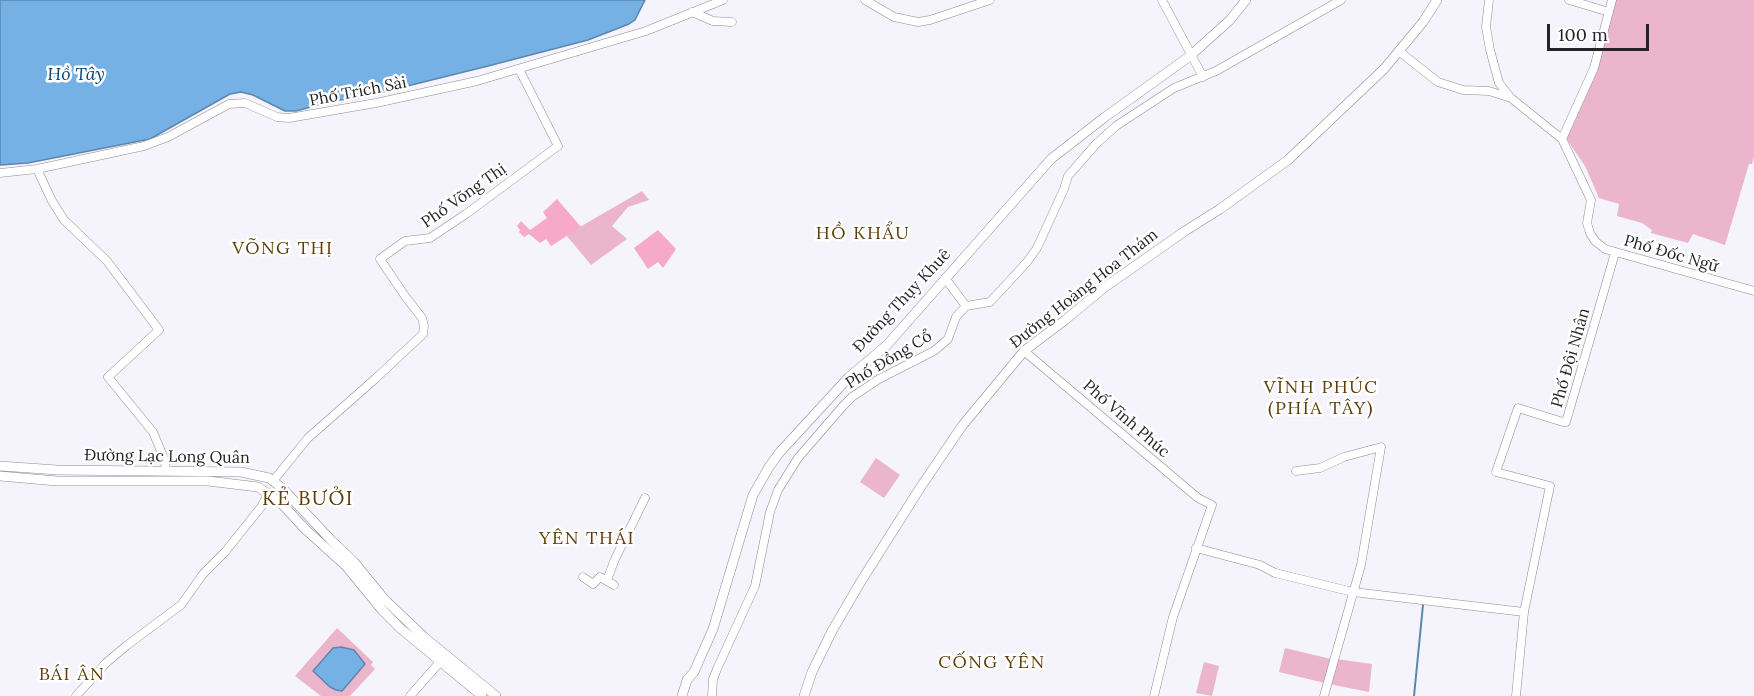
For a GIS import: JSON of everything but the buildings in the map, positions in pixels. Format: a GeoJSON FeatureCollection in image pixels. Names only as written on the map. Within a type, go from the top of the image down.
{"type":"FeatureCollection","features":[{"type":"Feature","properties":{"kind":"main road","name":"Đường Thụy Khuê"},"geometry":{"type":"LineString","coordinates":[[682,696],[687,680],[694,672],[712,629],[753,495],[769,467],[849,377],[887,345],[1052,159],[1105,117],[1190,56],[1230,20],[1246,0]]}},
{"type":"Feature","properties":{"kind":"main road","name":"Đường Hoàng Hoa Thám"},"geometry":{"type":"LineString","coordinates":[[804,696],[832,631],[910,504],[962,426],[1024,351],[1105,287],[1281,166],[1381,73],[1400,52],[1437,0]]}},
{"type":"Feature","properties":{"kind":"main road","name":"Đường Lạc Long Quân"},"geometry":{"type":"LineString","coordinates":[[0,466],[57,470],[241,472],[261,475],[273,481],[359,574],[382,610],[475,685],[482,696]]}},
{"type":"Feature","properties":{"kind":"main road"},"geometry":{"type":"LineString","coordinates":[[146,471],[147,481]]}},
{"type":"Feature","properties":{"kind":"main road","name":"Đường Lạc Long Quân"},"geometry":{"type":"LineString","coordinates":[[0,476],[57,481],[208,481],[248,484],[258,487],[281,503],[305,529],[359,574]]}},
{"type":"Feature","properties":{"kind":"main road","name":"Đường Lạc Long Quân"},"geometry":{"type":"LineString","coordinates":[[421,640],[440,662],[496,696]]}},
{"type":"Feature","properties":{"kind":"street","name":"Phố Trích Sài"},"geometry":{"type":"LineString","coordinates":[[0,173],[37,169],[155,142],[229,104],[245,103],[282,118],[299,117],[458,86],[646,31],[723,0]]}},
{"type":"Feature","properties":{"kind":"street"},"geometry":{"type":"LineString","coordinates":[[865,0],[894,17],[918,22],[990,0]]}},
{"type":"Feature","properties":{"kind":"street"},"geometry":{"type":"LineString","coordinates":[[1162,0],[1203,77]]}},
{"type":"Feature","properties":{"kind":"street"},"geometry":{"type":"LineString","coordinates":[[945,278],[966,306],[990,302],[1028,262],[1045,232],[1068,176],[1096,144],[1116,126],[1175,88],[1203,77],[1341,0]]}},
{"type":"Feature","properties":{"kind":"street"},"geometry":{"type":"LineString","coordinates":[[1490,0],[1486,27],[1490,50],[1499,83],[1511,98]]}},
{"type":"Feature","properties":{"kind":"street"},"geometry":{"type":"LineString","coordinates":[[1569,0],[1609,12]]}},
{"type":"Feature","properties":{"kind":"street"},"geometry":{"type":"LineString","coordinates":[[1562,138],[1594,68],[1612,0]]}},
{"type":"Feature","properties":{"kind":"street"},"geometry":{"type":"LineString","coordinates":[[692,12],[713,21],[732,22]]}},
{"type":"Feature","properties":{"kind":"street","name":"Phố Đốc Ngữ"},"geometry":{"type":"LineString","coordinates":[[1400,52],[1438,82],[1463,90],[1489,91],[1511,98],[1562,138],[1591,200],[1587,223],[1590,233],[1595,241],[1605,249],[1754,291]]}},
{"type":"Feature","properties":{"kind":"street","name":"Phố Võng Thị"},"geometry":{"type":"LineString","coordinates":[[273,481],[301,444],[423,334],[422,318],[380,259],[405,241],[430,238],[558,146],[519,69]]}},
{"type":"Feature","properties":{"kind":"street"},"geometry":{"type":"LineString","coordinates":[[37,169],[64,220],[107,261],[159,330],[108,377],[153,432],[165,461],[166,471]]}},
{"type":"Feature","properties":{"kind":"street","name":"Phố Đội Nhân"},"geometry":{"type":"LineString","coordinates":[[1524,612],[1550,486],[1496,472],[1518,408],[1566,422],[1615,253]]}},
{"type":"Feature","properties":{"kind":"street","name":"Phố Đồng Cổ"},"geometry":{"type":"LineString","coordinates":[[712,696],[713,679],[755,586],[770,512],[778,490],[798,458],[852,397],[891,372],[934,351],[948,339],[956,318],[966,306]]}},
{"type":"Feature","properties":{"kind":"street","name":"Phố Vĩnh Phúc"},"geometry":{"type":"LineString","coordinates":[[1024,351],[1198,498],[1212,505],[1196,548]]}},
{"type":"Feature","properties":{"kind":"street"},"geometry":{"type":"LineString","coordinates":[[814,414],[827,424]]}},
{"type":"Feature","properties":{"kind":"street"},"geometry":{"type":"LineString","coordinates":[[1296,471],[1320,468],[1344,457],[1381,447],[1364,549],[1324,696]]}},
{"type":"Feature","properties":{"kind":"street"},"geometry":{"type":"LineString","coordinates":[[76,696],[106,663],[181,605],[189,591],[233,543],[261,507],[268,493]]}},
{"type":"Feature","properties":{"kind":"street"},"geometry":{"type":"LineString","coordinates":[[583,578],[593,584],[600,577],[610,582],[615,559],[645,498]]}},
{"type":"Feature","properties":{"kind":"street"},"geometry":{"type":"LineString","coordinates":[[1154,696],[1173,616],[1196,548],[1260,565],[1275,573],[1353,592],[1524,612],[1516,696]]}},
{"type":"Feature","properties":{"kind":"street"},"geometry":{"type":"LineString","coordinates":[[410,696],[440,662]]}},
{"type":"Feature","properties":{"kind":"shaded area"},"geometry":{"type":"Polygon","coordinates":[[[1615,0],[1754,0],[1754,156],[1752,164],[1749,164],[1725,245],[1693,234],[1688,243],[1651,233],[1652,230],[1642,223],[1617,216],[1619,204],[1599,198],[1585,166],[1566,138],[1615,0]]]}},
{"type":"Feature","properties":{"kind":"shaded area"},"geometry":{"type":"Polygon","coordinates":[[[642,191],[649,200],[628,207],[612,226],[627,239],[591,265],[566,235],[642,191]]]}},
{"type":"Feature","properties":{"kind":"shaded area"},"geometry":{"type":"Polygon","coordinates":[[[557,199],[581,227],[551,246],[546,239],[540,243],[529,234],[524,237],[519,232],[517,226],[521,221],[530,230],[547,218],[543,212],[557,199]]]}},
{"type":"Feature","properties":{"kind":"shaded area"},"geometry":{"type":"Polygon","coordinates":[[[658,230],[676,249],[663,268],[658,262],[648,269],[634,248],[658,230]]]}},
{"type":"Feature","properties":{"kind":"shaded area"},"geometry":{"type":"Polygon","coordinates":[[[876,458],[900,475],[884,498],[860,482],[876,458]]]}},
{"type":"Feature","properties":{"kind":"shaded area"},"geometry":{"type":"Polygon","coordinates":[[[337,628],[373,662],[371,665],[375,669],[350,696],[321,696],[295,676],[337,628]]]}},
{"type":"Feature","properties":{"kind":"shaded area"},"geometry":{"type":"Polygon","coordinates":[[[1285,648],[1331,659],[1325,683],[1279,672],[1285,648]]]}},
{"type":"Feature","properties":{"kind":"shaded area"},"geometry":{"type":"Polygon","coordinates":[[[1336,659],[1372,664],[1369,692],[1329,684],[1336,659]]]}},
{"type":"Feature","properties":{"kind":"shaded area"},"geometry":{"type":"Polygon","coordinates":[[[1204,662],[1219,666],[1212,696],[1196,693],[1204,662]]]}},
{"type":"Feature","properties":{"kind":"water","name":"Hồ Tây"},"geometry":{"type":"Polygon","coordinates":[[[0,0],[645,0],[635,20],[629,24],[588,40],[488,66],[296,111],[285,111],[253,95],[241,92],[230,94],[150,139],[28,163],[0,165],[0,0]]]}},
{"type":"Feature","properties":{"kind":"water"},"geometry":{"type":"Polygon","coordinates":[[[333,648],[354,650],[365,664],[342,691],[330,687],[313,671],[333,648]]]}},
{"type":"Feature","properties":{"kind":"waterway"},"geometry":{"type":"LineString","coordinates":[[1414,696],[1423,605]]}},
{"type":"Feature","properties":{"kind":"district","name":"HỒ KHẨU"},"geometry":{"type":"Point","coordinates":[863,234]}},
{"type":"Feature","properties":{"kind":"district","name":"VÕNG THỊ"},"geometry":{"type":"Point","coordinates":[283,249]}},
{"type":"Feature","properties":{"kind":"district","name":"VĨNH PHÚC (PHÍA TÂY)"},"geometry":{"type":"Point","coordinates":[1321,398]}},
{"type":"Feature","properties":{"kind":"district","name":"KẺ BƯỞI"},"geometry":{"type":"Point","coordinates":[308,499]}},
{"type":"Feature","properties":{"kind":"district","name":"YÊN THÁI"},"geometry":{"type":"Point","coordinates":[587,539]}},
{"type":"Feature","properties":{"kind":"district","name":"CỐNG YÊN"},"geometry":{"type":"Point","coordinates":[992,663]}},
{"type":"Feature","properties":{"kind":"district","name":"BÁI ÂN"},"geometry":{"type":"Point","coordinates":[72,675]}}]}
